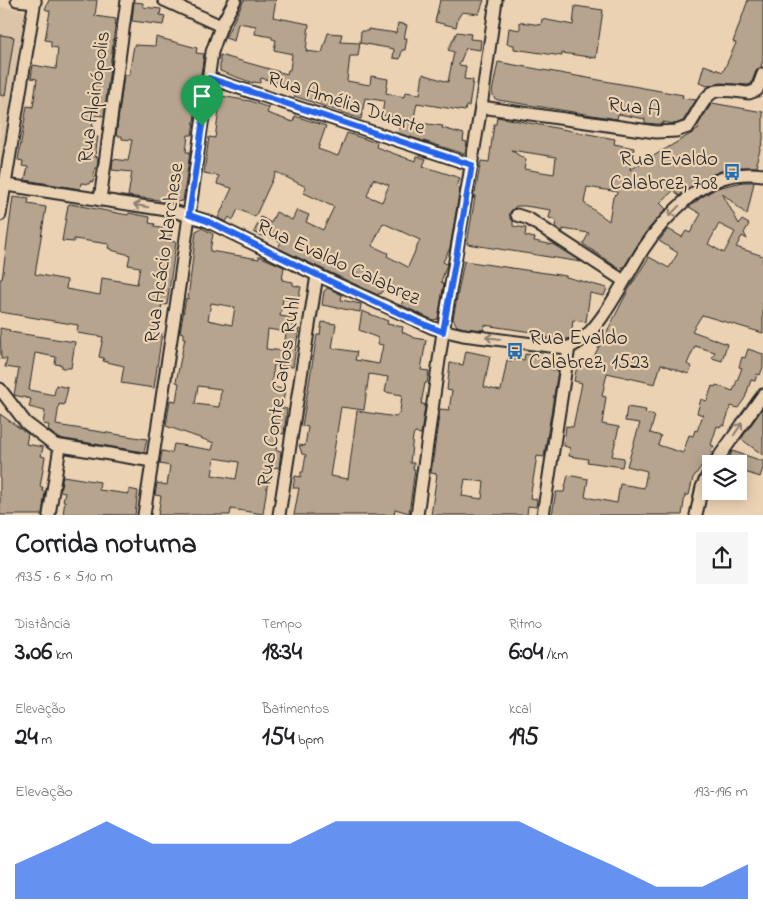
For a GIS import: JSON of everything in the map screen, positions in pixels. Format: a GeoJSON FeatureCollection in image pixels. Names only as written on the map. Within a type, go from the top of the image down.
{"type":"FeatureCollection","features":[{"type":"Feature","properties":{"kind":"street"},"geometry":{"type":"LineString","coordinates":[[0,215],[3,185],[35,1],[17,0]]}},
{"type":"Feature","properties":{"kind":"street","name":"Rua Alpinópolis"},"geometry":{"type":"LineString","coordinates":[[100,200],[127,0]]}},
{"type":"Feature","properties":{"kind":"street"},"geometry":{"type":"LineString","coordinates":[[164,0],[221,26]]}},
{"type":"Feature","properties":{"kind":"street","name":"Rua Acácio Marchese"},"geometry":{"type":"LineString","coordinates":[[144,515],[180,288],[212,52],[221,26],[235,0]]}},
{"type":"Feature","properties":{"kind":"street"},"geometry":{"type":"LineString","coordinates":[[417,515],[443,332],[472,165],[496,0]]}},
{"type":"Feature","properties":{"kind":"street","name":"Rua Amélia Duarte"},"geometry":{"type":"LineString","coordinates":[[209,78],[472,165]]}},
{"type":"Feature","properties":{"kind":"street","name":"Rua A"},"geometry":{"type":"LineString","coordinates":[[481,107],[656,132],[676,131],[688,127],[706,98],[712,92],[718,90],[749,93],[757,90],[761,79]]}},
{"type":"Feature","properties":{"kind":"street"},"geometry":{"type":"LineString","coordinates":[[543,515],[569,347],[583,338],[600,320],[644,247],[673,210],[711,182],[728,175],[749,173],[763,175]]}},
{"type":"Feature","properties":{"kind":"street","name":"Rua Evaldo Calabrez"},"geometry":{"type":"LineString","coordinates":[[3,185],[189,215],[207,221],[317,275],[443,332],[527,344],[569,347]]}},
{"type":"Feature","properties":{"kind":"street"},"geometry":{"type":"LineString","coordinates":[[518,215],[529,219],[624,281]]}},
{"type":"Feature","properties":{"kind":"street","name":"Rua Conte Carlos Ruhl"},"geometry":{"type":"LineString","coordinates":[[279,515],[317,275]]}},
{"type":"Feature","properties":{"kind":"street"},"geometry":{"type":"LineString","coordinates":[[0,389],[26,423],[51,443],[60,447],[152,461]]}},
{"type":"Feature","properties":{"kind":"street"},"geometry":{"type":"LineString","coordinates":[[720,455],[763,396]]}},
{"type":"Feature","properties":{"kind":"street"},"geometry":{"type":"LineString","coordinates":[[49,515],[60,447]]}},
{"type":"Feature","properties":{"kind":"street"},"geometry":{"type":"LineString","coordinates":[[696,515],[702,487]]}},
{"type":"Feature","properties":{"kind":"shaded area"},"geometry":{"type":"Polygon","coordinates":[[[0,7],[20,9],[26,13],[0,171],[0,7]]]}},
{"type":"Feature","properties":{"kind":"building"},"geometry":{"type":"Polygon","coordinates":[[[49,0],[97,0],[95,16],[116,19],[104,116],[94,115],[91,136],[98,137],[95,156],[98,157],[97,168],[95,168],[93,182],[90,181],[90,184],[81,183],[80,189],[25,180],[28,167],[22,166],[23,161],[18,160],[27,106],[33,107],[37,79],[31,78],[33,65],[56,69],[58,48],[51,47],[51,41],[45,40],[50,11],[45,9],[49,0]]]}},
{"type":"Feature","properties":{"kind":"building"},"geometry":{"type":"Polygon","coordinates":[[[244,0],[276,0],[273,17],[309,24],[306,51],[322,53],[328,33],[342,34],[340,42],[360,43],[358,56],[350,56],[347,81],[370,85],[371,76],[388,79],[386,93],[404,97],[405,92],[420,94],[423,74],[448,82],[454,52],[448,50],[457,32],[471,34],[470,39],[481,40],[480,50],[466,48],[459,65],[466,66],[464,79],[473,80],[469,106],[466,106],[465,111],[417,103],[413,122],[443,126],[442,128],[464,134],[463,141],[467,142],[465,154],[398,133],[401,118],[382,115],[384,101],[365,98],[361,119],[294,96],[294,90],[289,90],[289,86],[261,78],[260,83],[253,83],[220,71],[220,55],[287,74],[288,70],[290,70],[292,54],[274,50],[276,40],[272,39],[272,37],[255,34],[256,26],[238,23],[234,41],[225,38],[244,0]]]}},
{"type":"Feature","properties":{"kind":"building"},"geometry":{"type":"Polygon","coordinates":[[[440,0],[484,0],[479,14],[462,12],[456,27],[435,22],[440,0]]]}},
{"type":"Feature","properties":{"kind":"building"},"geometry":{"type":"Polygon","coordinates":[[[748,0],[763,0],[763,60],[751,84],[721,83],[708,86],[699,83],[704,65],[723,72],[736,43],[733,42],[748,0]]]}},
{"type":"Feature","properties":{"kind":"building"},"geometry":{"type":"Polygon","coordinates":[[[134,2],[143,3],[143,7],[161,9],[160,15],[165,16],[163,25],[132,21],[134,2]]]}},
{"type":"Feature","properties":{"kind":"building"},"geometry":{"type":"Polygon","coordinates":[[[575,6],[603,10],[596,58],[562,53],[562,56],[514,49],[514,45],[507,44],[509,28],[520,30],[520,22],[541,25],[542,19],[573,25],[575,6]]]}},
{"type":"Feature","properties":{"kind":"building"},"geometry":{"type":"Polygon","coordinates":[[[398,23],[407,25],[404,38],[407,38],[405,50],[402,50],[400,59],[393,58],[394,49],[360,43],[361,31],[368,31],[368,29],[396,33],[398,23]]]}},
{"type":"Feature","properties":{"kind":"building"},"geometry":{"type":"Polygon","coordinates":[[[0,35],[14,37],[5,96],[0,95],[0,35]]]}},
{"type":"Feature","properties":{"kind":"building"},"geometry":{"type":"Polygon","coordinates":[[[156,37],[197,48],[196,53],[204,54],[192,135],[188,135],[186,152],[190,152],[183,201],[174,202],[128,196],[132,172],[112,170],[113,159],[128,161],[132,140],[116,136],[124,75],[129,75],[134,45],[155,46],[156,37]]]}},
{"type":"Feature","properties":{"kind":"building"},"geometry":{"type":"Polygon","coordinates":[[[498,62],[683,95],[682,98],[696,100],[683,121],[675,124],[663,122],[663,124],[656,124],[645,123],[645,119],[618,114],[617,119],[498,100],[494,98],[492,92],[498,62]]]}},
{"type":"Feature","properties":{"kind":"building"},"geometry":{"type":"Polygon","coordinates":[[[221,96],[250,101],[269,108],[267,113],[293,122],[295,116],[326,126],[318,149],[338,156],[347,133],[377,143],[376,147],[406,158],[416,161],[417,156],[426,159],[423,166],[460,178],[457,187],[460,188],[450,248],[443,262],[447,264],[441,282],[444,284],[438,319],[433,320],[401,305],[405,297],[389,289],[384,287],[381,294],[379,293],[378,295],[278,248],[281,242],[254,232],[261,217],[271,223],[276,212],[292,220],[297,210],[309,215],[306,222],[323,230],[334,207],[304,193],[306,187],[276,172],[255,217],[238,209],[233,220],[229,217],[226,222],[218,218],[232,188],[217,184],[219,176],[204,173],[209,137],[215,138],[221,96]],[[373,179],[367,196],[382,202],[389,185],[373,179]],[[383,223],[372,246],[388,253],[387,256],[408,267],[420,240],[383,223]]]}},
{"type":"Feature","properties":{"kind":"building"},"geometry":{"type":"Polygon","coordinates":[[[712,103],[763,112],[763,140],[756,163],[758,163],[757,167],[741,167],[721,171],[702,179],[679,196],[674,190],[660,203],[666,209],[645,233],[624,267],[618,268],[583,244],[589,233],[563,229],[563,232],[555,227],[556,220],[549,218],[551,210],[525,206],[516,206],[510,212],[513,226],[526,228],[525,236],[535,238],[534,241],[554,245],[581,262],[467,244],[475,197],[475,195],[473,199],[474,192],[481,161],[489,162],[494,124],[496,124],[497,117],[615,139],[614,144],[634,148],[630,170],[699,129],[696,128],[712,103]],[[511,150],[526,160],[524,169],[554,174],[556,157],[511,150]],[[587,187],[584,203],[609,221],[613,197],[618,192],[587,187]]]}},
{"type":"Feature","properties":{"kind":"building"},"geometry":{"type":"Polygon","coordinates":[[[743,182],[754,182],[747,215],[722,193],[739,224],[742,220],[749,224],[744,233],[747,239],[742,236],[736,247],[763,256],[763,333],[702,315],[692,331],[727,344],[722,361],[712,358],[715,352],[695,346],[687,364],[692,367],[688,374],[661,364],[655,384],[607,373],[602,396],[606,397],[602,424],[619,427],[612,456],[624,458],[622,467],[587,462],[588,459],[569,456],[570,448],[564,446],[566,426],[573,427],[582,383],[574,381],[577,366],[583,359],[591,362],[629,289],[649,257],[669,268],[678,253],[659,241],[668,229],[682,237],[686,231],[690,233],[701,214],[689,207],[717,188],[743,182]],[[719,224],[708,244],[724,253],[735,232],[719,224]]]}},
{"type":"Feature","properties":{"kind":"building"},"geometry":{"type":"Polygon","coordinates":[[[13,197],[29,199],[28,204],[46,207],[35,274],[67,280],[66,289],[100,295],[102,278],[137,284],[140,267],[128,265],[130,255],[111,250],[108,248],[109,244],[74,239],[74,242],[62,241],[68,205],[150,217],[149,223],[155,224],[154,227],[172,230],[170,241],[176,242],[167,305],[162,304],[157,332],[162,333],[154,388],[121,383],[124,366],[103,361],[104,358],[99,357],[103,337],[77,333],[78,325],[0,312],[0,279],[2,279],[13,197]]]}},
{"type":"Feature","properties":{"kind":"building"},"geometry":{"type":"Polygon","coordinates":[[[202,228],[213,234],[210,251],[259,259],[259,256],[284,267],[282,280],[293,282],[293,285],[301,287],[298,301],[283,299],[280,316],[294,318],[293,327],[299,328],[293,367],[274,365],[271,387],[285,389],[282,408],[287,409],[284,434],[279,433],[276,450],[281,451],[279,468],[273,467],[271,480],[268,480],[263,514],[231,509],[230,515],[158,515],[161,496],[155,495],[157,483],[167,485],[170,466],[160,464],[162,451],[172,453],[174,444],[212,450],[214,443],[166,426],[170,400],[176,401],[179,383],[176,382],[185,338],[183,338],[183,333],[180,332],[186,298],[188,299],[196,231],[202,228]],[[211,303],[208,320],[232,325],[235,307],[211,303]],[[268,329],[266,349],[284,351],[286,332],[268,329]],[[198,386],[195,404],[219,407],[221,389],[198,386]],[[215,458],[212,475],[236,479],[239,462],[215,458]]]}},
{"type":"Feature","properties":{"kind":"building"},"geometry":{"type":"Polygon","coordinates":[[[464,261],[566,276],[607,288],[604,296],[590,293],[586,322],[573,320],[571,338],[537,337],[538,333],[484,325],[484,330],[464,328],[457,326],[453,319],[464,261]]]}},
{"type":"Feature","properties":{"kind":"building"},"geometry":{"type":"Polygon","coordinates":[[[328,288],[342,295],[341,300],[361,304],[360,312],[322,305],[324,291],[328,288]]]}},
{"type":"Feature","properties":{"kind":"building"},"geometry":{"type":"Polygon","coordinates":[[[362,311],[388,321],[387,324],[403,327],[402,332],[415,338],[426,340],[421,370],[429,371],[421,404],[425,406],[421,434],[415,433],[413,436],[410,463],[414,463],[413,469],[415,469],[409,513],[395,509],[394,515],[294,515],[299,488],[293,488],[295,476],[301,477],[301,472],[303,472],[306,455],[302,454],[299,445],[305,446],[308,427],[302,426],[317,335],[320,335],[322,322],[336,324],[332,348],[357,352],[355,360],[379,364],[383,345],[378,344],[378,338],[359,330],[362,311]],[[369,374],[364,410],[341,407],[330,476],[348,479],[357,411],[396,417],[400,411],[402,395],[385,392],[388,377],[369,374]]]}},
{"type":"Feature","properties":{"kind":"building"},"geometry":{"type":"Polygon","coordinates":[[[0,328],[10,330],[10,332],[75,342],[71,368],[62,368],[62,365],[55,364],[56,357],[35,353],[29,390],[54,395],[56,385],[68,388],[64,405],[59,404],[56,425],[147,439],[144,452],[58,438],[48,430],[49,425],[43,424],[45,411],[29,407],[31,399],[14,395],[19,369],[5,367],[7,359],[1,359],[0,328]]]}},
{"type":"Feature","properties":{"kind":"building"},"geometry":{"type":"Polygon","coordinates":[[[748,349],[763,354],[763,367],[760,375],[757,374],[755,381],[751,380],[745,398],[738,408],[731,406],[724,426],[717,426],[711,445],[714,446],[710,452],[713,453],[712,455],[702,455],[702,465],[693,478],[689,495],[685,495],[682,515],[552,515],[556,492],[564,492],[568,475],[588,479],[585,497],[617,503],[620,484],[644,488],[647,471],[627,466],[640,423],[625,421],[627,407],[646,410],[645,413],[655,416],[650,433],[661,436],[658,445],[683,453],[689,435],[693,436],[695,430],[697,431],[703,415],[697,413],[701,399],[707,401],[712,386],[715,387],[716,385],[733,391],[742,368],[739,367],[742,357],[745,358],[748,349]]]}},
{"type":"Feature","properties":{"kind":"building"},"geometry":{"type":"Polygon","coordinates":[[[466,351],[490,356],[484,387],[501,391],[507,360],[511,361],[512,358],[524,360],[525,354],[542,356],[542,359],[554,361],[552,370],[558,371],[544,457],[537,456],[530,498],[537,499],[536,507],[528,506],[527,515],[431,515],[437,474],[431,473],[440,409],[449,410],[452,391],[447,390],[450,363],[463,365],[466,351]],[[465,479],[462,496],[482,499],[484,482],[465,479]]]}},
{"type":"Feature","properties":{"kind":"building"},"geometry":{"type":"Polygon","coordinates":[[[763,408],[763,455],[741,439],[763,408]]]}},
{"type":"Feature","properties":{"kind":"building"},"geometry":{"type":"Polygon","coordinates":[[[0,414],[28,434],[26,444],[43,447],[41,456],[45,457],[40,487],[43,487],[42,491],[45,491],[42,515],[0,515],[0,414]]]}},
{"type":"Feature","properties":{"kind":"building"},"geometry":{"type":"Polygon","coordinates":[[[732,451],[744,455],[730,455],[732,451]]]}},
{"type":"Feature","properties":{"kind":"building"},"geometry":{"type":"Polygon","coordinates":[[[747,456],[763,461],[760,477],[747,473],[747,456]]]}},
{"type":"Feature","properties":{"kind":"building"},"geometry":{"type":"Polygon","coordinates":[[[63,476],[100,482],[99,490],[129,494],[129,489],[138,491],[135,515],[63,514],[65,492],[60,491],[63,476]]]}},
{"type":"Feature","properties":{"kind":"place","name":"Rua Evaldo Calabrez, 708"},"geometry":{"type":"Point","coordinates":[732,172]}},
{"type":"Feature","properties":{"kind":"place","name":"Rua Evaldo Calabrez, 1523"},"geometry":{"type":"Point","coordinates":[515,351]}},
{"type":"Feature","properties":{"kind":"route"},"geometry":{"type":"LineString","coordinates":[[209,78],[472,165],[443,332],[317,275],[207,221],[189,215],[202,126],[209,78]]}}]}
